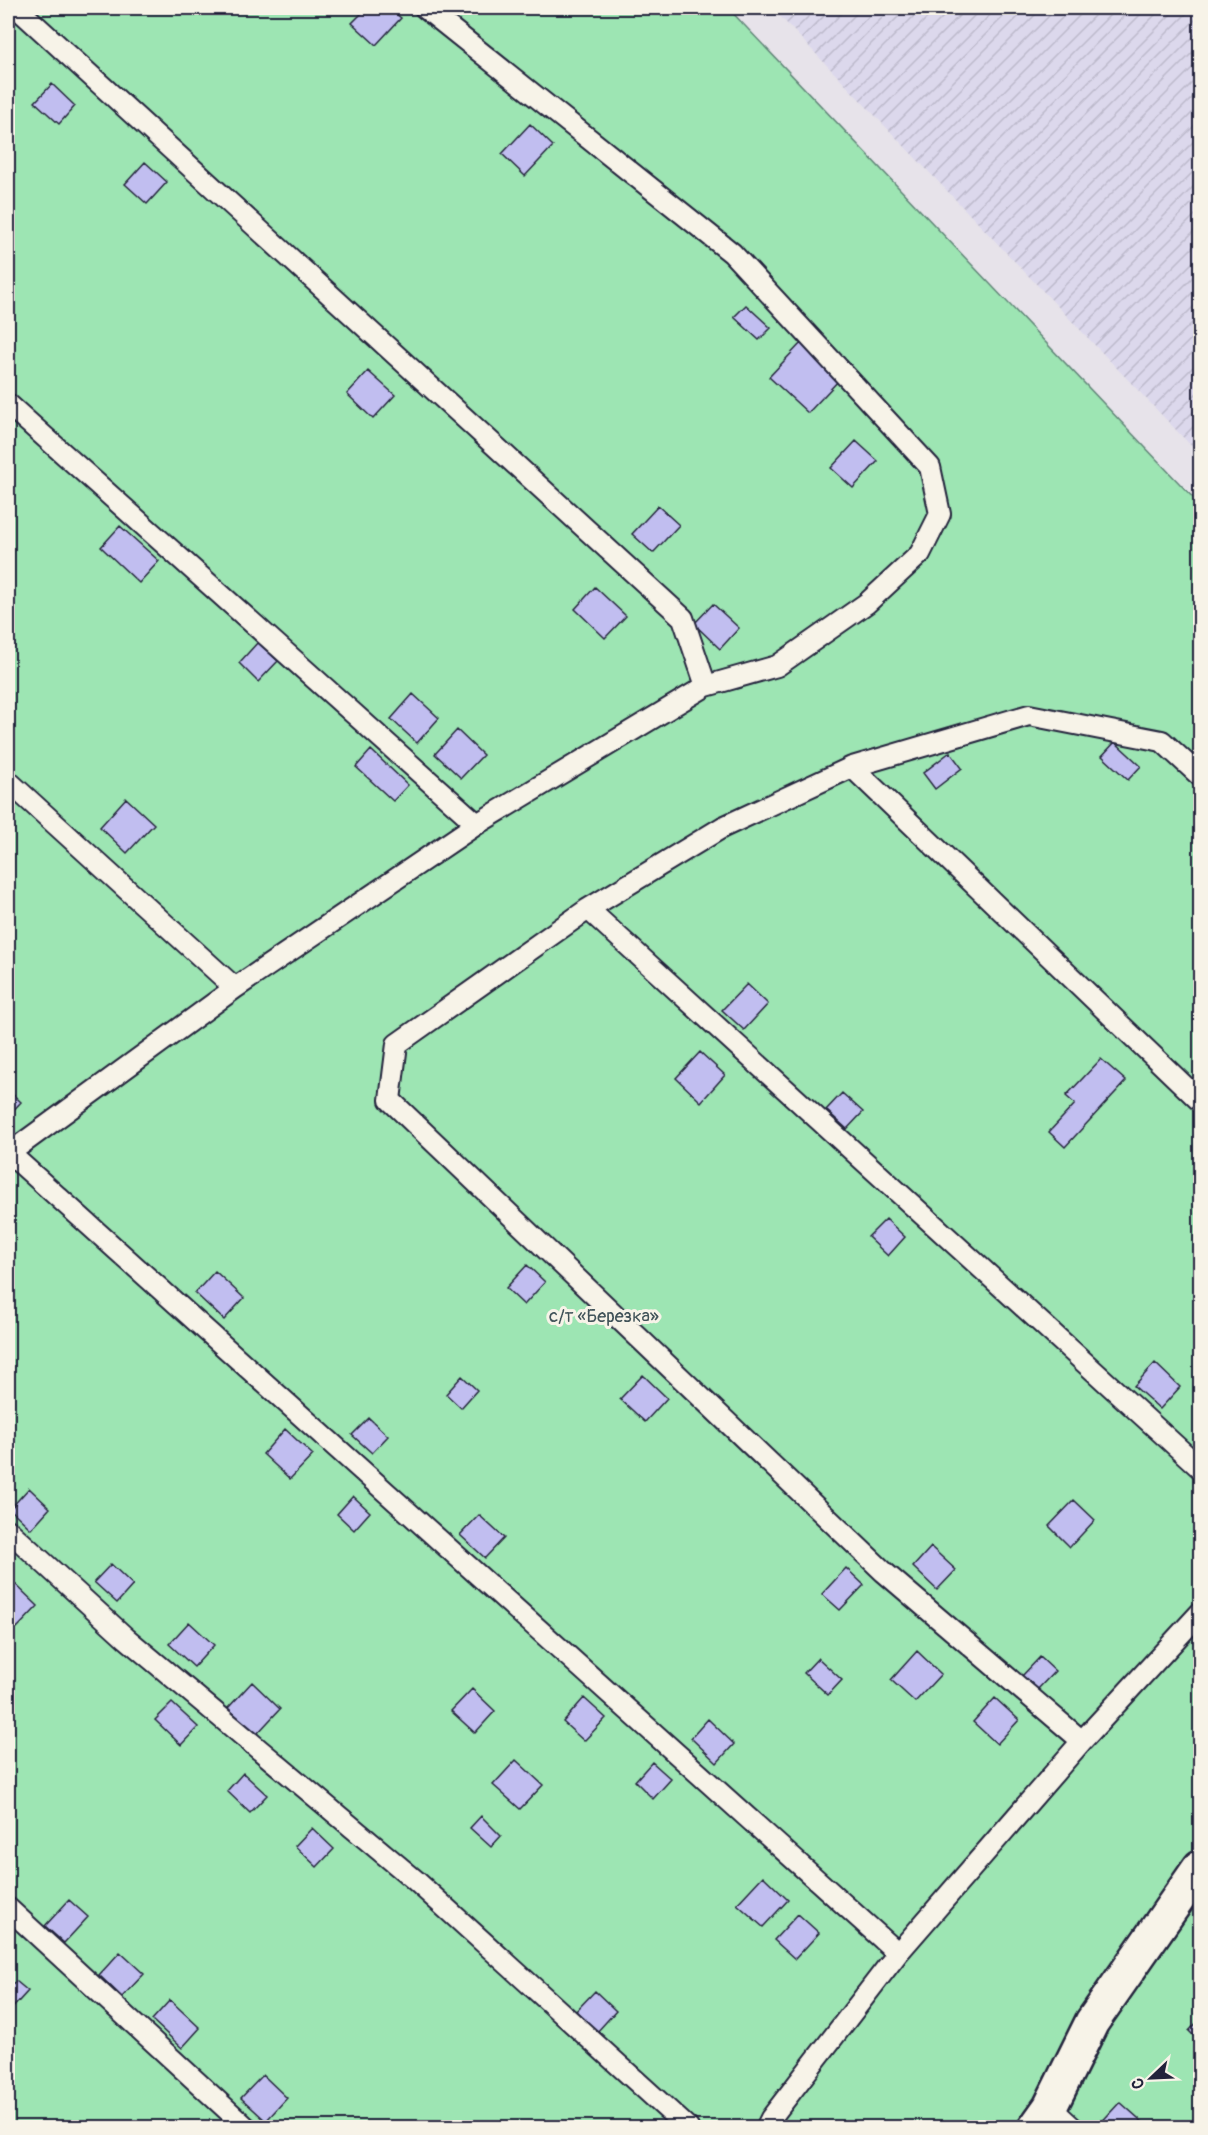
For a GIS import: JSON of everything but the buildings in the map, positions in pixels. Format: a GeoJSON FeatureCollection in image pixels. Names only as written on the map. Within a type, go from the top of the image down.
{"type":"FeatureCollection","features":[{"type":"Feature","properties":{"kind":"street"},"geometry":{"type":"LineString","coordinates":[[1052,2121],[1092,2022],[1200,1867]]}},
{"type":"Feature","properties":{"kind":"lane"},"geometry":{"type":"LineString","coordinates":[[17,8],[683,618],[706,686]]}},
{"type":"Feature","properties":{"kind":"lane"},"geometry":{"type":"LineString","coordinates":[[426,8],[732,253],[930,467],[940,514],[920,554],[867,603],[777,666],[706,686],[477,824],[235,988],[8,1153],[898,1953]]}},
{"type":"Feature","properties":{"kind":"lane"},"geometry":{"type":"LineString","coordinates":[[8,404],[477,824]]}},
{"type":"Feature","properties":{"kind":"lane"},"geometry":{"type":"LineString","coordinates":[[1082,1741],[884,1572],[390,1100],[397,1044],[588,909],[723,827],[852,767],[1029,715],[1162,741],[1200,776]]}},
{"type":"Feature","properties":{"kind":"lane"},"geometry":{"type":"LineString","coordinates":[[852,767],[1200,1101]]}},
{"type":"Feature","properties":{"kind":"lane"},"geometry":{"type":"LineString","coordinates":[[8,781],[235,988]]}},
{"type":"Feature","properties":{"kind":"lane"},"geometry":{"type":"LineString","coordinates":[[588,909],[1200,1468]]}},
{"type":"Feature","properties":{"kind":"lane"},"geometry":{"type":"LineString","coordinates":[[8,1530],[126,1638],[415,1880],[688,2127]]}},
{"type":"Feature","properties":{"kind":"lane"},"geometry":{"type":"LineString","coordinates":[[766,2127],[898,1953],[1082,1741],[1200,1612]]}},
{"type":"Feature","properties":{"kind":"lane"},"geometry":{"type":"LineString","coordinates":[[8,1908],[246,2127]]}},
{"type":"Feature","properties":{"kind":"shaded area"},"geometry":{"type":"Polygon","coordinates":[[[772,8],[1200,8],[1200,455],[772,8]]]}},
{"type":"Feature","properties":{"kind":"green space","name":"с/т «Березка»"},"geometry":{"type":"Polygon","coordinates":[[[8,8],[728,8],[1200,505],[1200,2127],[8,2128],[8,8]]]}}]}
